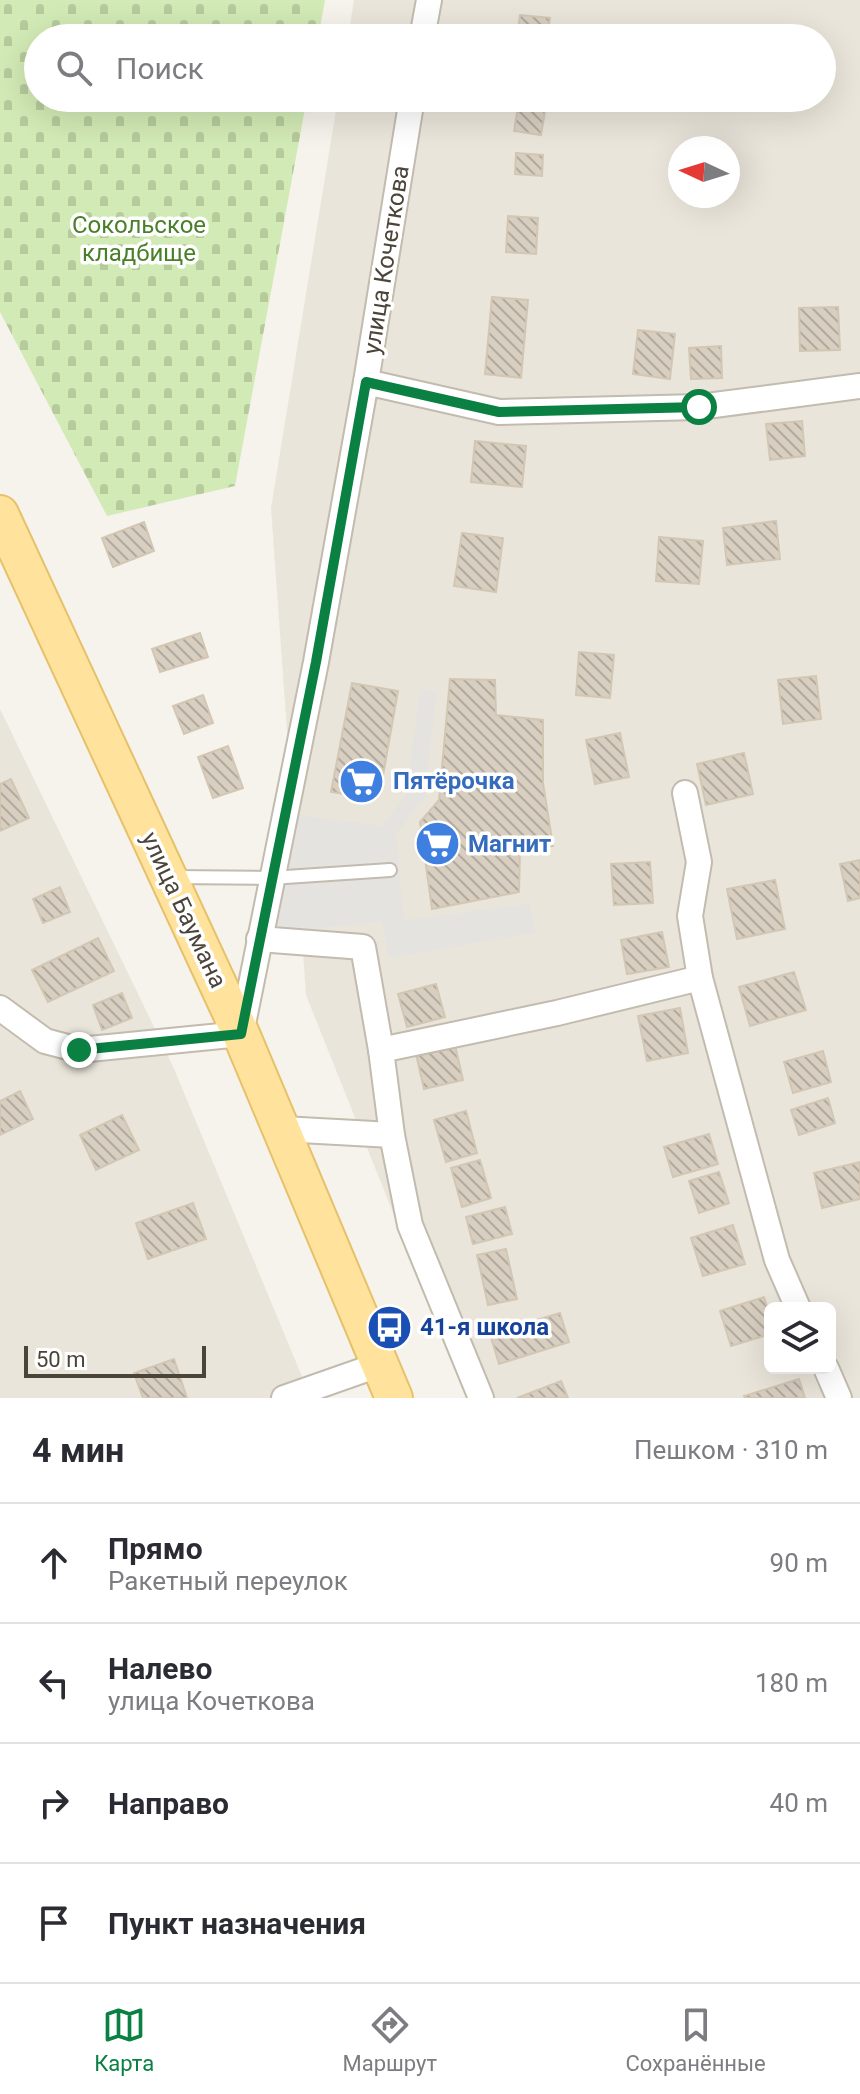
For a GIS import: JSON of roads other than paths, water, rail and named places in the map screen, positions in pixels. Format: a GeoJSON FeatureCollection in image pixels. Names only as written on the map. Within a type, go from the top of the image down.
{"type":"FeatureCollection","features":[{"type":"Feature","properties":{"kind":"main road","name":"улица Баумана"},"geometry":{"type":"LineString","coordinates":[[0,514],[241,1034],[394,1398]]}},
{"type":"Feature","properties":{"kind":"street"},"geometry":{"type":"LineString","coordinates":[[425,24],[429,0]]}},
{"type":"Feature","properties":{"kind":"street","name":"улица Кочеткова"},"geometry":{"type":"LineString","coordinates":[[241,1034],[316,662],[410,112]]}},
{"type":"Feature","properties":{"kind":"street"},"geometry":{"type":"LineString","coordinates":[[366,382],[499,412],[699,407],[860,386]]}},
{"type":"Feature","properties":{"kind":"street"},"geometry":{"type":"LineString","coordinates":[[685,793],[699,862],[690,916],[700,978],[777,1260],[795,1302]]}},
{"type":"Feature","properties":{"kind":"street"},"geometry":{"type":"LineString","coordinates":[[259,939],[363,947],[392,1135],[410,1225],[481,1398]]}},
{"type":"Feature","properties":{"kind":"street"},"geometry":{"type":"LineString","coordinates":[[381,1050],[557,1013],[700,978]]}},
{"type":"Feature","properties":{"kind":"street"},"geometry":{"type":"LineString","coordinates":[[0,1008],[45,1041],[79,1050],[241,1034]]}},
{"type":"Feature","properties":{"kind":"street"},"geometry":{"type":"LineString","coordinates":[[282,1129],[392,1135]]}},
{"type":"Feature","properties":{"kind":"street"},"geometry":{"type":"LineString","coordinates":[[284,1398],[381,1364]]}},
{"type":"Feature","properties":{"kind":"street"},"geometry":{"type":"LineString","coordinates":[[829,1374],[839,1398]]}},
{"type":"Feature","properties":{"kind":"lane"},"geometry":{"type":"LineString","coordinates":[[169,877],[271,878],[390,870]]}},
{"type":"Feature","properties":{"kind":"place","name":"Пятёрочка"},"geometry":{"type":"Point","coordinates":[362,781]}},
{"type":"Feature","properties":{"kind":"place","name":"Магнит"},"geometry":{"type":"Point","coordinates":[437,844]}},
{"type":"Feature","properties":{"kind":"place","name":"41-я школа"},"geometry":{"type":"Point","coordinates":[389,1327]}},
{"type":"Feature","properties":{"kind":"park label","name":"Сокольское кладбище"},"geometry":{"type":"Point","coordinates":[139,239]}}]}
